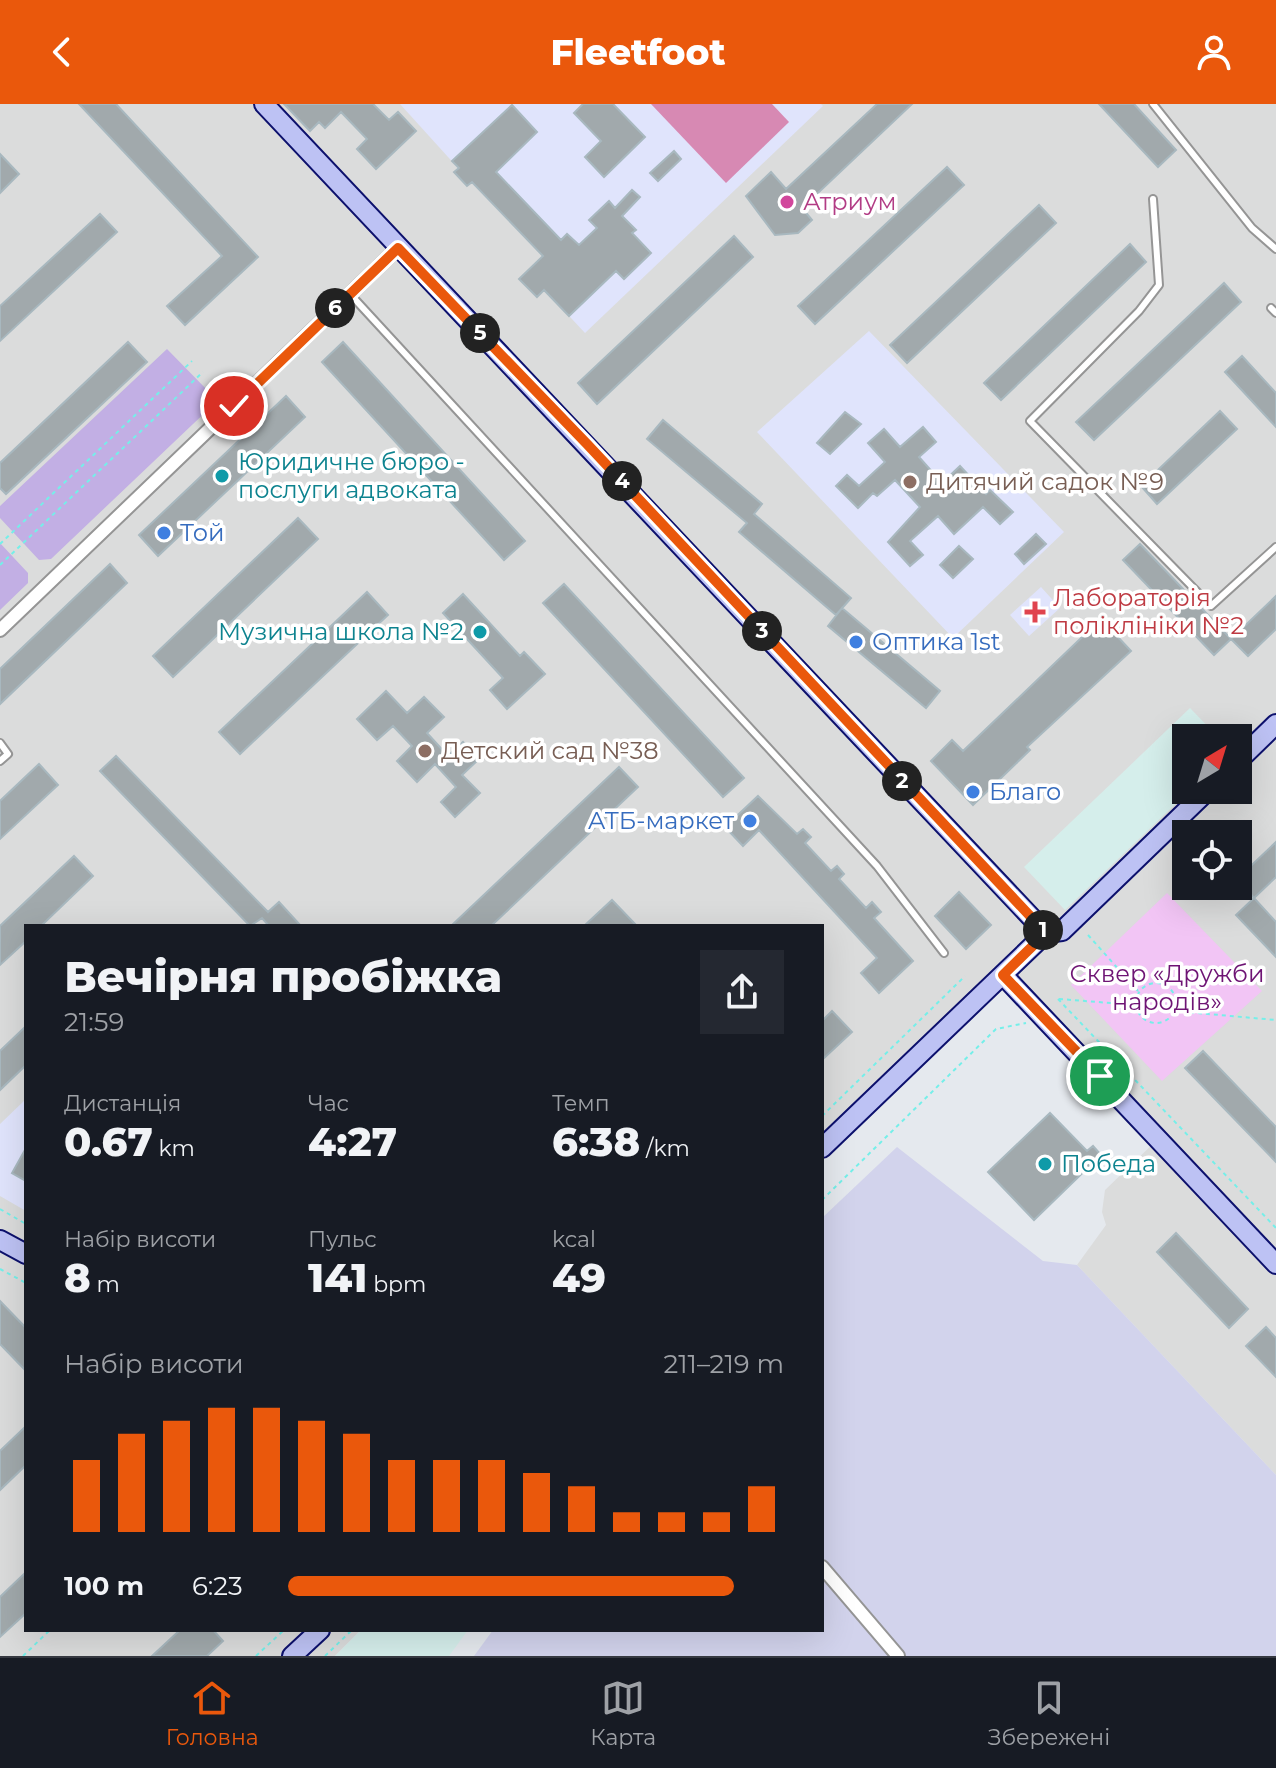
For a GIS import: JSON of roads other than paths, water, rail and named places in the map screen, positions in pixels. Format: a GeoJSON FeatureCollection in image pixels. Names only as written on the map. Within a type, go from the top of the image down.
{"type":"FeatureCollection","features":[{"type":"Feature","properties":{"kind":"main road"},"geometry":{"type":"LineString","coordinates":[[264,104],[1046,933]]}},
{"type":"Feature","properties":{"kind":"main road"},"geometry":{"type":"LineString","coordinates":[[1252,747],[1276,724]]}},
{"type":"Feature","properties":{"kind":"main road"},"geometry":{"type":"LineString","coordinates":[[824,1146],[1046,933],[1062,931],[1194,804]]}},
{"type":"Feature","properties":{"kind":"main road"},"geometry":{"type":"LineString","coordinates":[[1003,975],[1276,1264]]}},
{"type":"Feature","properties":{"kind":"main road"},"geometry":{"type":"LineString","coordinates":[[0,1240],[24,1253]]}},
{"type":"Feature","properties":{"kind":"main road"},"geometry":{"type":"LineString","coordinates":[[292,1656],[318,1632]]}},
{"type":"Feature","properties":{"kind":"street"},"geometry":{"type":"LineString","coordinates":[[0,630],[398,248]]}},
{"type":"Feature","properties":{"kind":"street"},"geometry":{"type":"LineString","coordinates":[[824,1569],[898,1656]]}},
{"type":"Feature","properties":{"kind":"lane"},"geometry":{"type":"LineString","coordinates":[[1153,104],[1252,228],[1276,249]]}},
{"type":"Feature","properties":{"kind":"lane"},"geometry":{"type":"LineString","coordinates":[[1153,199],[1159,285],[1139,311],[1030,421],[1211,606],[1276,547]]}},
{"type":"Feature","properties":{"kind":"lane"},"geometry":{"type":"LineString","coordinates":[[350,294],[877,866],[944,953]]}},
{"type":"Feature","properties":{"kind":"lane"},"geometry":{"type":"LineString","coordinates":[[0,743],[8,754],[0,761]]}},
{"type":"Feature","properties":{"kind":"place","name":"Атриум"},"geometry":{"type":"Point","coordinates":[787,202]}},
{"type":"Feature","properties":{"kind":"place","name":"Юридичне бюро - послуги адвоката"},"geometry":{"type":"Point","coordinates":[222,476]}},
{"type":"Feature","properties":{"kind":"place","name":"Дитячий садок №9"},"geometry":{"type":"Point","coordinates":[910,482]}},
{"type":"Feature","properties":{"kind":"place","name":"Той"},"geometry":{"type":"Point","coordinates":[164,533]}},
{"type":"Feature","properties":{"kind":"place","name":"Лабораторія поліклініки №2"},"geometry":{"type":"Point","coordinates":[1035,612]}},
{"type":"Feature","properties":{"kind":"place","name":"Музична школа №2"},"geometry":{"type":"Point","coordinates":[480,632]}},
{"type":"Feature","properties":{"kind":"place","name":"Оптика 1st"},"geometry":{"type":"Point","coordinates":[856,642]}},
{"type":"Feature","properties":{"kind":"place","name":"Детский сад №38"},"geometry":{"type":"Point","coordinates":[425,751]}},
{"type":"Feature","properties":{"kind":"place","name":"Благо"},"geometry":{"type":"Point","coordinates":[973,792]}},
{"type":"Feature","properties":{"kind":"place","name":"АТБ-маркет"},"geometry":{"type":"Point","coordinates":[750,821]}},
{"type":"Feature","properties":{"kind":"place","name":"Победа"},"geometry":{"type":"Point","coordinates":[1045,1164]}},
{"type":"Feature","properties":{"kind":"park label","name":"Сквер «Дружби народів»"},"geometry":{"type":"Point","coordinates":[1167,988]}}]}
